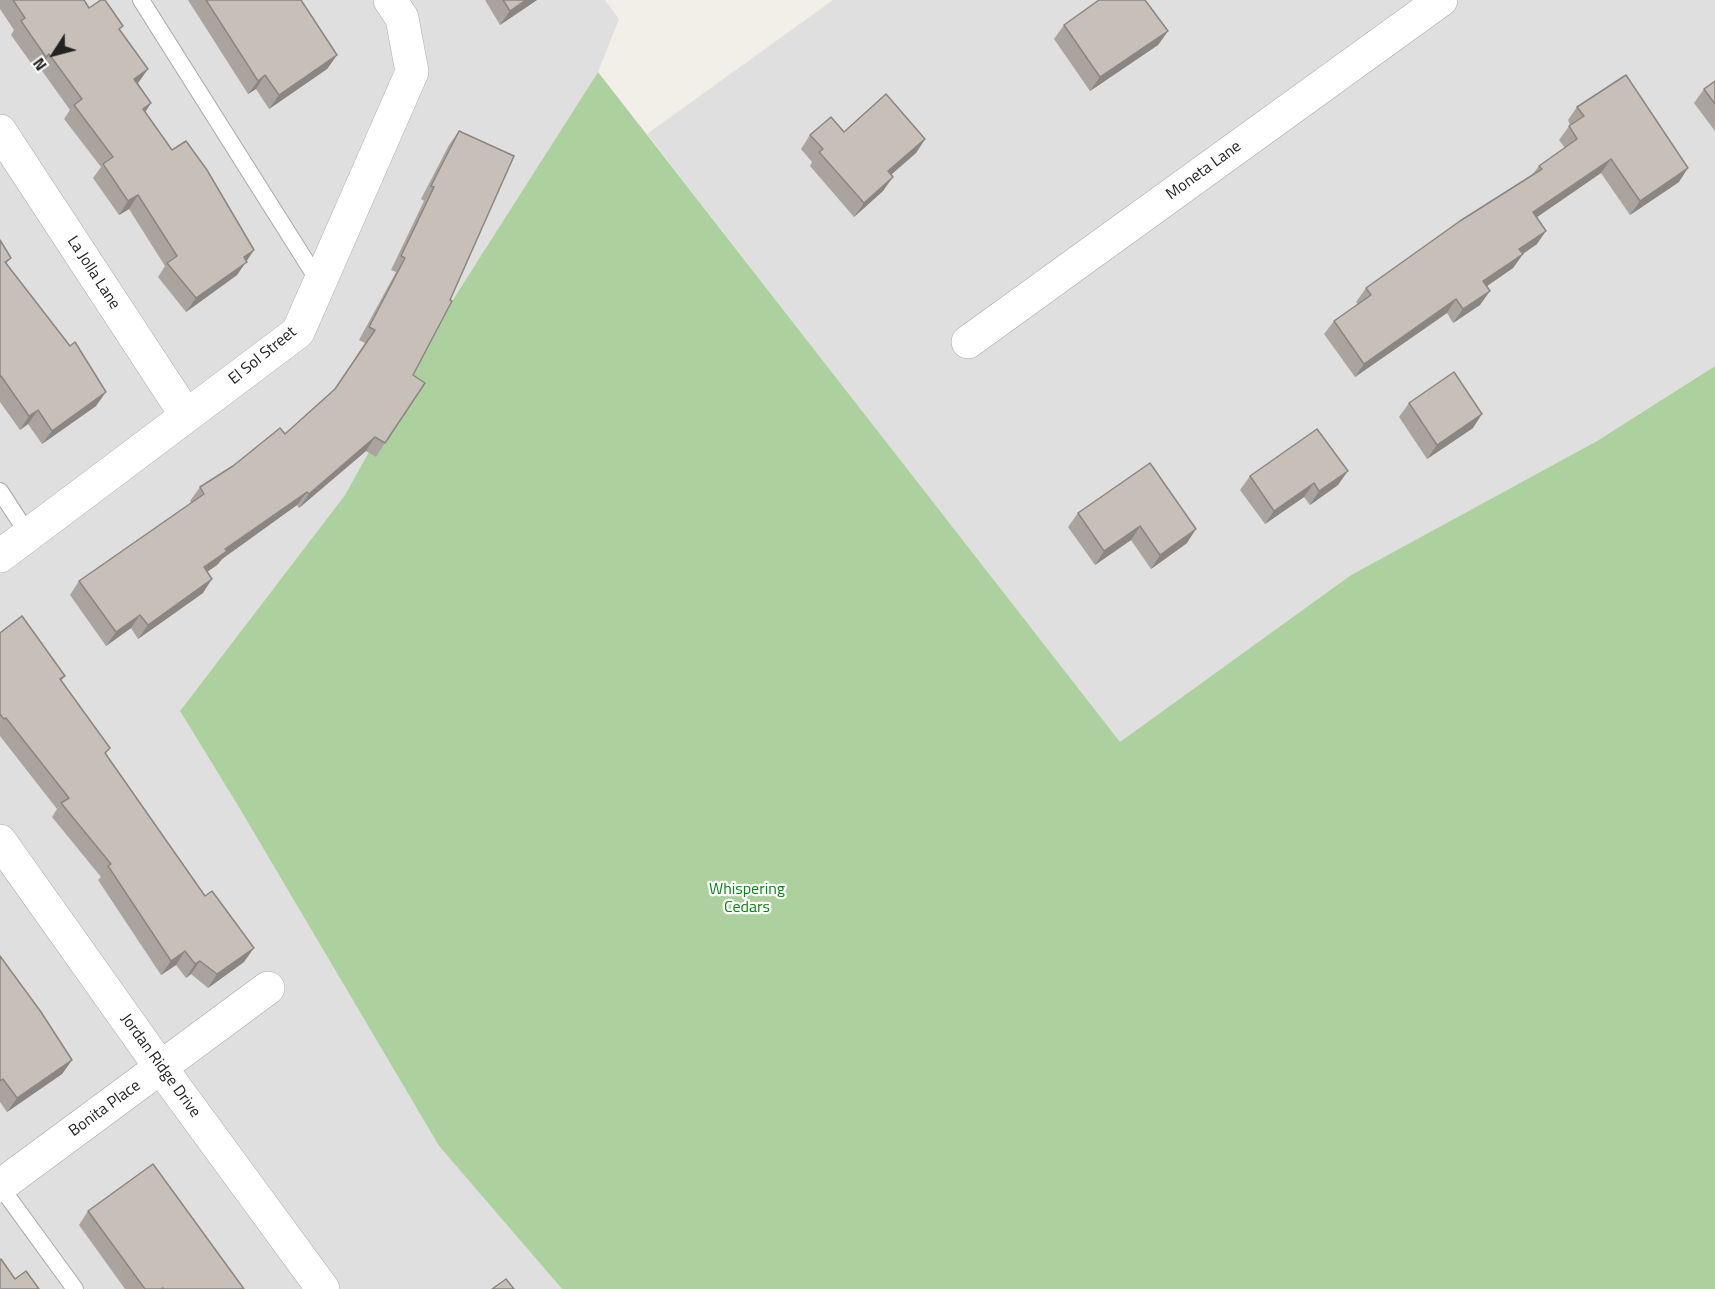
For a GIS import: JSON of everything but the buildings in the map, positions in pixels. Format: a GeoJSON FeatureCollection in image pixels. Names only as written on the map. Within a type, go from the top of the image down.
{"type":"FeatureCollection","features":[{"type":"Feature","properties":{"kind":"street","name":"El Sol Street"},"geometry":{"type":"LineString","coordinates":[[0,556],[298,332],[412,72],[402,18],[390,0]]}},
{"type":"Feature","properties":{"kind":"street","name":"Moneta Lane"},"geometry":{"type":"LineString","coordinates":[[968,342],[1441,0]]}},
{"type":"Feature","properties":{"kind":"street","name":"La Jolla Lane"},"geometry":{"type":"LineString","coordinates":[[0,131],[186,416]]}},
{"type":"Feature","properties":{"kind":"street","name":"Jordan Ridge Drive"},"geometry":{"type":"LineString","coordinates":[[0,841],[161,1068],[323,1289]]}},
{"type":"Feature","properties":{"kind":"street","name":"Bonita Place"},"geometry":{"type":"LineString","coordinates":[[0,1186],[268,988]]}},
{"type":"Feature","properties":{"kind":"lane"},"geometry":{"type":"LineString","coordinates":[[141,0],[319,282]]}},
{"type":"Feature","properties":{"kind":"lane"},"geometry":{"type":"LineString","coordinates":[[0,491],[28,534]]}},
{"type":"Feature","properties":{"kind":"lane"},"geometry":{"type":"LineString","coordinates":[[0,1186],[75,1289]]}},
{"type":"Feature","properties":{"kind":"shaded area"},"geometry":{"type":"Polygon","coordinates":[[[0,0],[605,0],[619,19],[598,72],[454,298],[345,495],[180,711],[439,1146],[562,1289],[0,1289],[0,0]]]}},
{"type":"Feature","properties":{"kind":"shaded area"},"geometry":{"type":"Polygon","coordinates":[[[833,0],[1715,0],[1715,366],[1597,441],[1351,575],[1120,743],[647,134],[833,0]]]}},
{"type":"Feature","properties":{"kind":"green space","name":"Whispering Cedars"},"geometry":{"type":"Polygon","coordinates":[[[598,72],[1120,742],[1351,575],[1597,441],[1715,366],[1715,1289],[562,1289],[439,1146],[180,711],[345,495],[454,298],[598,72]]]}}]}
